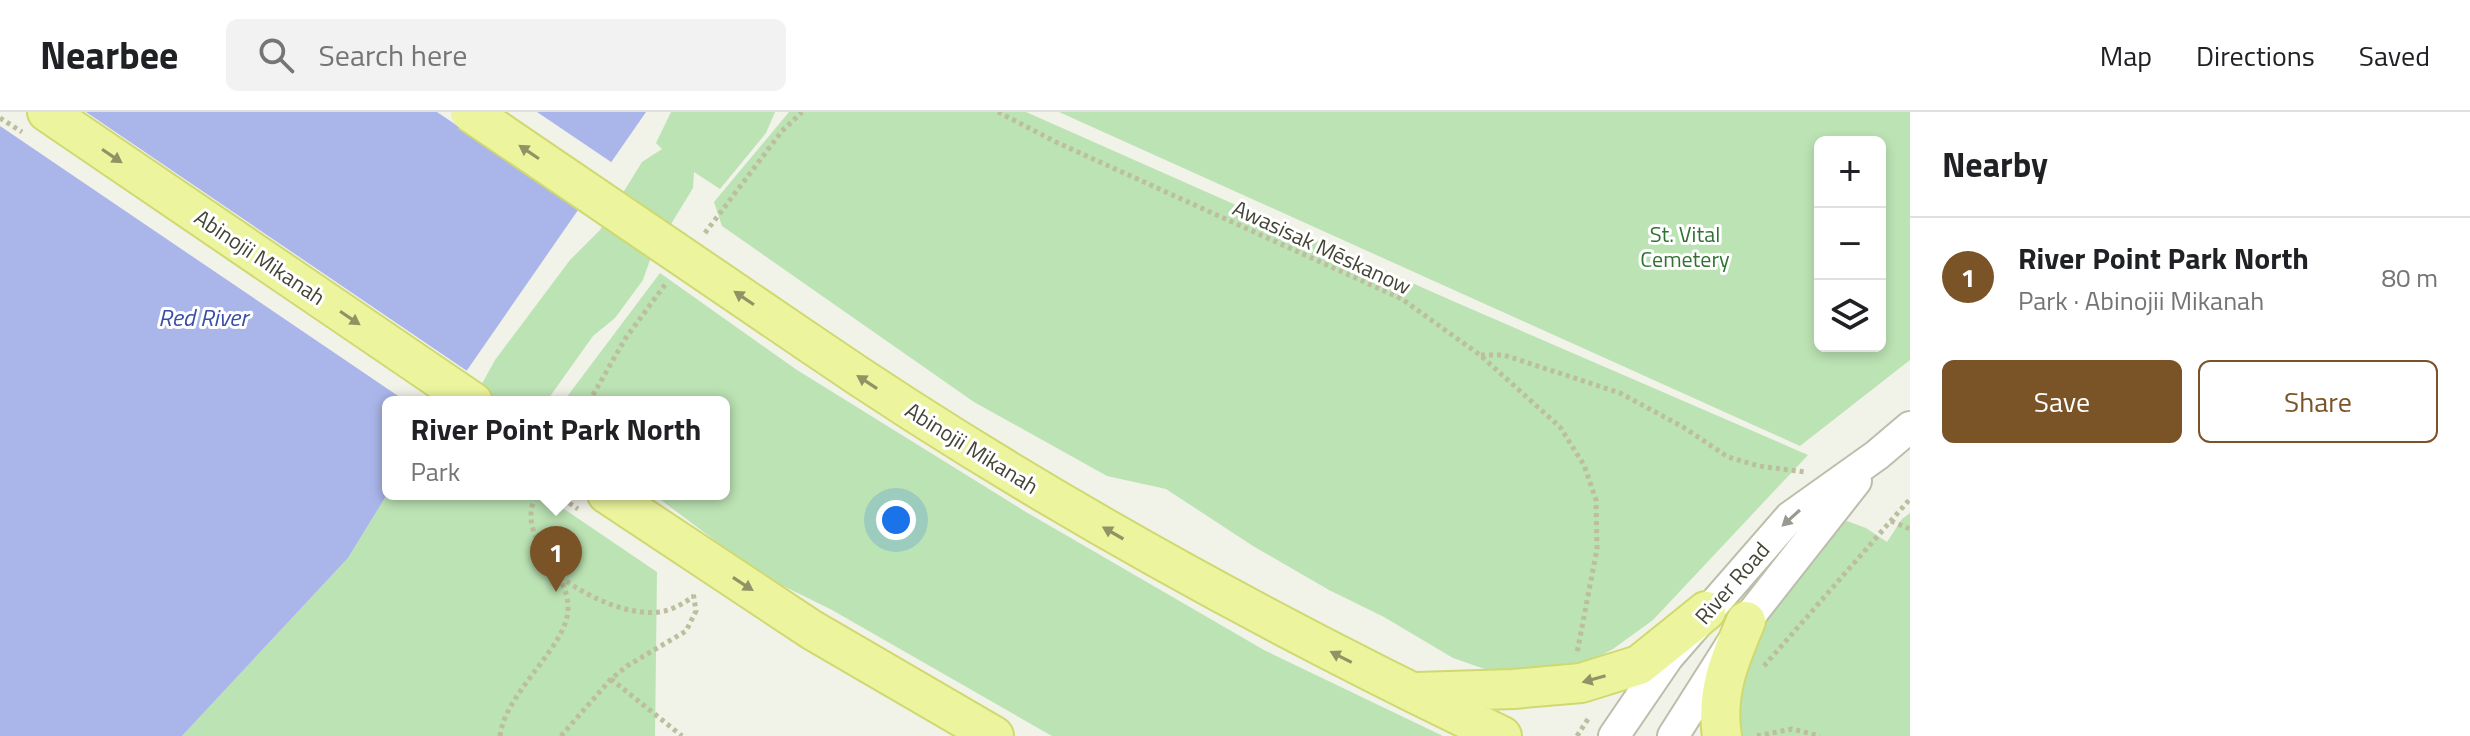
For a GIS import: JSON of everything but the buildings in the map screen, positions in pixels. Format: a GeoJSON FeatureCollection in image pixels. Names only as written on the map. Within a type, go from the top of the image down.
{"type":"FeatureCollection","features":[{"type":"Feature","properties":{"kind":"main road","name":"Abinojii Mikanah"},"geometry":{"type":"LineString","coordinates":[[47,112],[464,396]]}},
{"type":"Feature","properties":{"kind":"main road","name":"Abinojii Mikanah"},"geometry":{"type":"LineString","coordinates":[[470,112],[808,342],[994,462],[1161,561],[1270,621],[1502,736]]}},
{"type":"Feature","properties":{"kind":"main road"},"geometry":{"type":"LineString","coordinates":[[616,500],[812,630],[994,736]]}},
{"type":"Feature","properties":{"kind":"main road"},"geometry":{"type":"LineString","coordinates":[[1410,692],[1513,689],[1581,683],[1639,665],[1706,611]]}},
{"type":"Feature","properties":{"kind":"main road"},"geometry":{"type":"LineString","coordinates":[[1722,736],[1720,723],[1724,672],[1746,621]]}},
{"type":"Feature","properties":{"kind":"street","name":"River Road"},"geometry":{"type":"LineString","coordinates":[[1614,736],[1668,657],[1790,517],[1877,455],[1910,427]]}},
{"type":"Feature","properties":{"kind":"street","name":"River Road"},"geometry":{"type":"LineString","coordinates":[[1673,736],[1746,621],[1877,455]]}},
{"type":"Feature","properties":{"kind":"path","name":"Awasisak Mēskanow"},"geometry":{"type":"LineString","coordinates":[[998,112],[1058,143],[1402,299],[1480,355],[1560,427],[1584,465],[1596,500],[1597,549],[1576,660]]}},
{"type":"Feature","properties":{"kind":"path"},"geometry":{"type":"LineString","coordinates":[[1480,355],[1504,355],[1620,393],[1683,427],[1728,457],[1759,466],[1805,472]]}},
{"type":"Feature","properties":{"kind":"path"},"geometry":{"type":"LineString","coordinates":[[1759,672],[1910,499]]}},
{"type":"Feature","properties":{"kind":"path"},"geometry":{"type":"LineString","coordinates":[[499,736],[504,713],[564,628],[569,610],[566,592],[538,543],[530,521],[534,500]]}},
{"type":"Feature","properties":{"kind":"path"},"geometry":{"type":"LineString","coordinates":[[1891,521],[1910,529]]}},
{"type":"Feature","properties":{"kind":"path"},"geometry":{"type":"LineString","coordinates":[[556,574],[596,599],[645,611],[663,611],[694,596]]}},
{"type":"Feature","properties":{"kind":"path"},"geometry":{"type":"LineString","coordinates":[[561,736],[611,679],[686,631],[696,611],[694,592],[683,583]]}},
{"type":"Feature","properties":{"kind":"path"},"geometry":{"type":"LineString","coordinates":[[611,679],[682,736]]}},
{"type":"Feature","properties":{"kind":"path"},"geometry":{"type":"LineString","coordinates":[[1577,736],[1590,716]]}},
{"type":"Feature","properties":{"kind":"path"},"geometry":{"type":"LineString","coordinates":[[1757,736],[1792,729],[1820,736]]}},
{"type":"Feature","properties":{"kind":"green space"},"geometry":{"type":"Polygon","coordinates":[[[671,112],[775,112],[766,133],[720,189],[694,172],[693,188],[651,257],[643,280],[615,318],[593,336],[550,396],[475,396],[495,360],[570,260],[600,230],[642,162],[662,149],[656,143],[671,112]]]}},
{"type":"Feature","properties":{"kind":"green space"},"geometry":{"type":"Polygon","coordinates":[[[789,112],[1026,112],[1808,455],[1653,620],[1613,649],[1582,665],[1505,676],[1453,658],[1384,617],[1329,590],[1253,546],[1166,489],[1107,476],[974,402],[722,226],[714,202],[789,112]]]}},
{"type":"Feature","properties":{"kind":"green space","name":"St. Vital Cemetery"},"geometry":{"type":"Polygon","coordinates":[[[1059,112],[1910,112],[1910,360],[1800,446],[1059,112]]]}},
{"type":"Feature","properties":{"kind":"green space"},"geometry":{"type":"Polygon","coordinates":[[[660,273],[797,370],[1026,512],[1264,650],[1443,736],[1052,736],[832,610],[761,575],[661,500],[730,500],[730,396],[568,396],[660,273]]]}},
{"type":"Feature","properties":{"kind":"green space"},"geometry":{"type":"Polygon","coordinates":[[[384,500],[551,500],[657,572],[655,736],[182,736],[348,558],[384,500]]]}},
{"type":"Feature","properties":{"kind":"green space"},"geometry":{"type":"Polygon","coordinates":[[[1910,513],[1910,736],[1735,736],[1748,646],[1774,602],[1836,526],[1847,521],[1866,528],[1887,542],[1902,519],[1910,513]]]}},
{"type":"Feature","properties":{"kind":"water","name":"Red River"},"geometry":{"type":"Polygon","coordinates":[[[0,112],[646,112],[449,396],[382,396],[384,500],[348,558],[182,736],[0,736],[0,112]]]}},
{"type":"Feature","properties":{"kind":"pier"},"geometry":{"type":"Polygon","coordinates":[[[0,112],[86,112],[470,373],[454,396],[398,396],[0,126],[0,112]]]}},
{"type":"Feature","properties":{"kind":"pier"},"geometry":{"type":"Polygon","coordinates":[[[437,112],[537,112],[614,164],[582,210],[437,112]]]}},
{"type":"Feature","properties":{"kind":"place","name":"River Point Park North"},"geometry":{"type":"Point","coordinates":[556,592]}}]}
